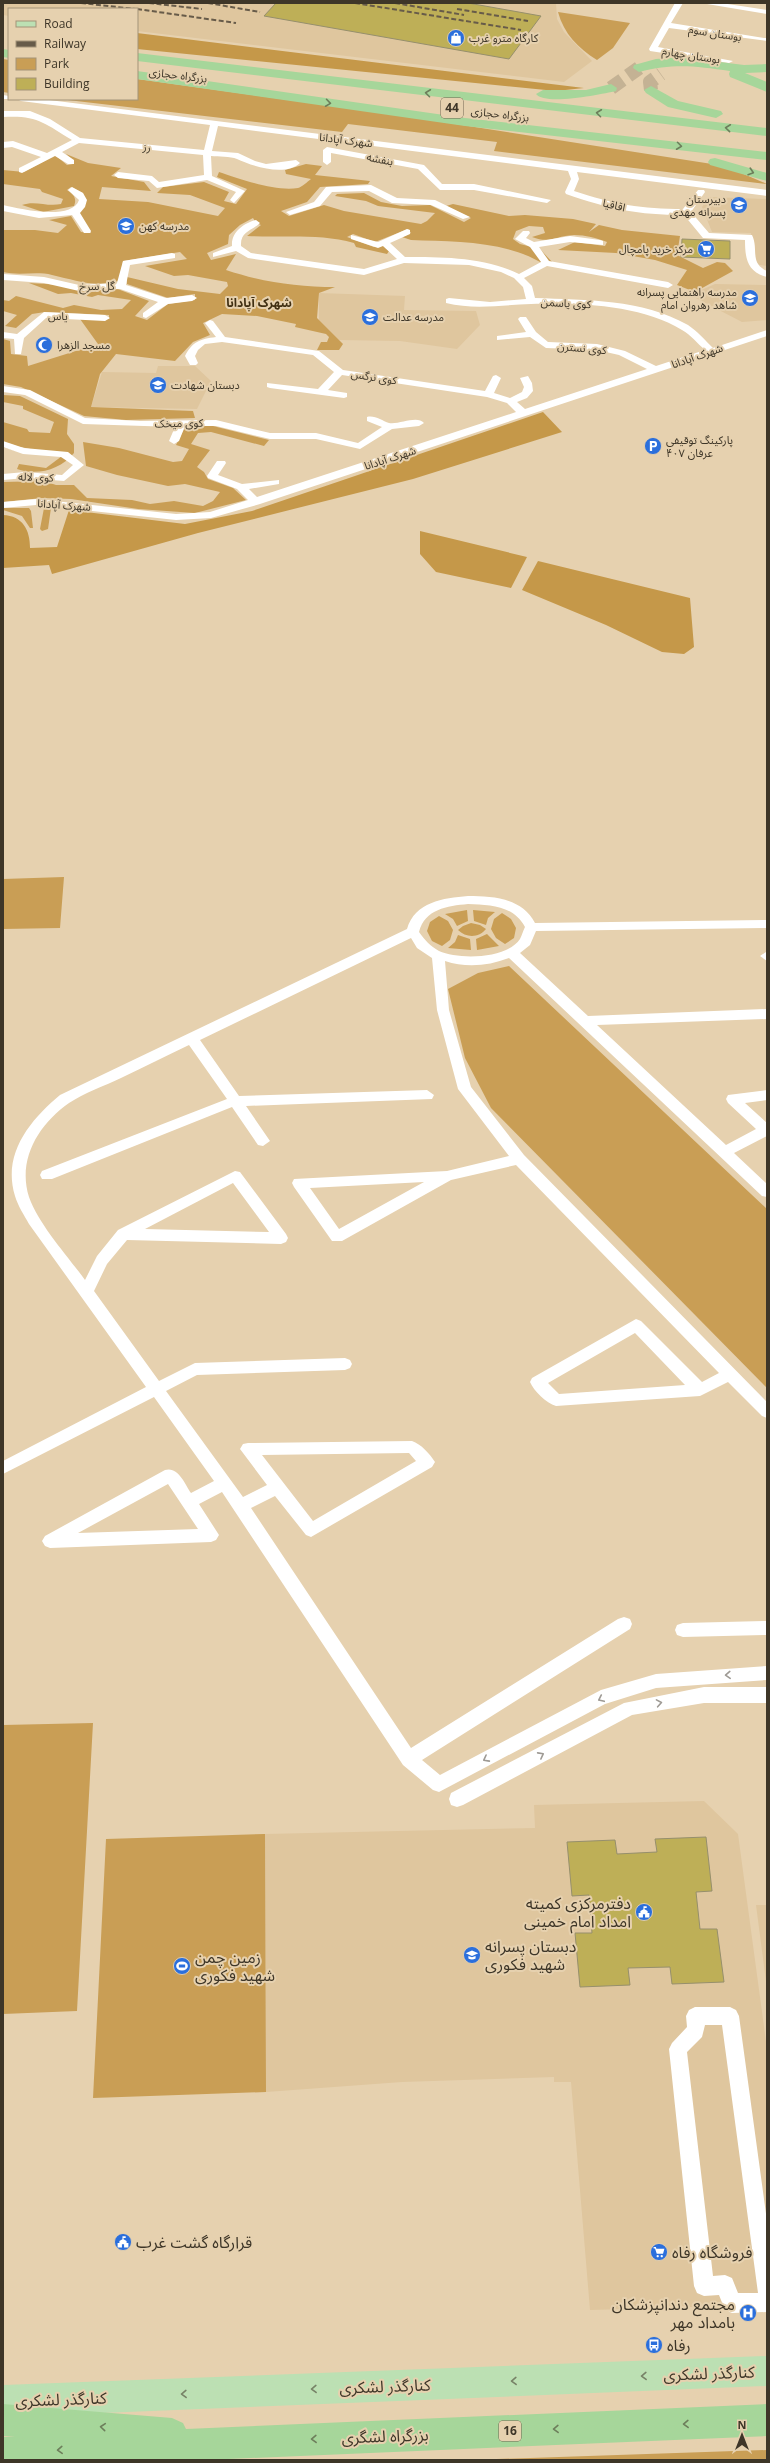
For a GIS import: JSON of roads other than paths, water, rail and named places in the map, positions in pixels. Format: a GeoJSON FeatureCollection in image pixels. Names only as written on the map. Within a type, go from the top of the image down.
{"type":"FeatureCollection","features":[{"type":"Feature","properties":{"kind":"highway"},"geometry":{"type":"LineString","coordinates":[[138,56],[235,63],[508,92],[765,126]]}},
{"type":"Feature","properties":{"kind":"highway","name":"بزرگراه حجازی"},"geometry":{"type":"LineString","coordinates":[[138,56],[765,126]]}},
{"type":"Feature","properties":{"kind":"highway"},"geometry":{"type":"LineString","coordinates":[[639,68],[657,62],[677,60],[744,70],[767,68]]}},
{"type":"Feature","properties":{"kind":"highway"},"geometry":{"type":"LineString","coordinates":[[661,74],[676,68],[700,68],[740,76],[767,88]]}},
{"type":"Feature","properties":{"kind":"highway","name":"بزرگراه حجازی"},"geometry":{"type":"LineString","coordinates":[[138,70],[767,146]]}},
{"type":"Feature","properties":{"kind":"highway"},"geometry":{"type":"LineString","coordinates":[[138,75],[465,122],[727,164],[767,177]]}},
{"type":"Feature","properties":{"kind":"highway"},"geometry":{"type":"LineString","coordinates":[[508,92],[586,94],[611,88]]}},
{"type":"Feature","properties":{"kind":"highway"},"geometry":{"type":"LineString","coordinates":[[651,90],[658,97],[671,104],[765,126]]}},
{"type":"Feature","properties":{"kind":"highway"},"geometry":{"type":"LineString","coordinates":[[465,122],[767,156]]}},
{"type":"Feature","properties":{"kind":"highway"},"geometry":{"type":"LineString","coordinates":[[3,2420],[253,2442]]}},
{"type":"Feature","properties":{"kind":"highway","name":"بزرگراه لشگری"},"geometry":{"type":"LineString","coordinates":[[3,2453],[726,2423],[767,2420]]}},
{"type":"Feature","properties":{"kind":"highway"},"geometry":{"type":"LineString","coordinates":[[726,2423],[767,2427]]}},
{"type":"Feature","properties":{"kind":"main road","name":"کنارگذر لشکری"},"geometry":{"type":"LineString","coordinates":[[3,2401],[767,2371]]}},
{"type":"Feature","properties":{"kind":"street"},"geometry":{"type":"LineString","coordinates":[[666,25],[680,3]]}},
{"type":"Feature","properties":{"kind":"street"},"geometry":{"type":"LineString","coordinates":[[705,3],[767,12]]}},
{"type":"Feature","properties":{"kind":"street","name":"بوستان سوم"},"geometry":{"type":"LineString","coordinates":[[666,25],[764,40]]}},
{"type":"Feature","properties":{"kind":"street","name":"بوستان چهارم"},"geometry":{"type":"LineString","coordinates":[[666,25],[653,49],[729,61]]}},
{"type":"Feature","properties":{"kind":"street","name":"شهرک آپادانا"},"geometry":{"type":"LineString","coordinates":[[29,100],[767,193]]}},
{"type":"Feature","properties":{"kind":"street","name":"رز"},"geometry":{"type":"LineString","coordinates":[[3,114],[27,113],[47,121],[78,140],[238,156],[246,162],[270,167],[296,163]]}},
{"type":"Feature","properties":{"kind":"street"},"geometry":{"type":"LineString","coordinates":[[208,177],[208,153],[215,123]]}},
{"type":"Feature","properties":{"kind":"street"},"geometry":{"type":"LineString","coordinates":[[22,170],[78,140]]}},
{"type":"Feature","properties":{"kind":"street"},"geometry":{"type":"LineString","coordinates":[[3,144],[13,144],[47,156]]}},
{"type":"Feature","properties":{"kind":"street","name":"بنفشه"},"geometry":{"type":"LineString","coordinates":[[327,162],[327,150],[421,168]]}},
{"type":"Feature","properties":{"kind":"street"},"geometry":{"type":"LineString","coordinates":[[438,151],[421,168],[440,187],[474,187],[547,200]]}},
{"type":"Feature","properties":{"kind":"street"},"geometry":{"type":"LineString","coordinates":[[56,152],[71,162]]}},
{"type":"Feature","properties":{"kind":"street","name":"اقاقیا"},"geometry":{"type":"LineString","coordinates":[[572,168],[575,179],[569,192],[610,206],[654,212],[686,212]]}},
{"type":"Feature","properties":{"kind":"street"},"geometry":{"type":"LineString","coordinates":[[118,175],[152,179],[157,185],[208,177],[241,191],[234,200]]}},
{"type":"Feature","properties":{"kind":"street"},"geometry":{"type":"LineString","coordinates":[[432,202],[440,187]]}},
{"type":"Feature","properties":{"kind":"street"},"geometry":{"type":"LineString","coordinates":[[290,212],[317,204],[329,188],[371,188],[395,201],[432,202],[466,217]]}},
{"type":"Feature","properties":{"kind":"street"},"geometry":{"type":"LineString","coordinates":[[3,208],[39,215],[75,212],[81,207],[83,200],[80,195],[72,190]]}},
{"type":"Feature","properties":{"kind":"street"},"geometry":{"type":"LineString","coordinates":[[701,192],[686,212],[706,236],[749,237],[751,264],[756,270],[767,274]]}},
{"type":"Feature","properties":{"kind":"street"},"geometry":{"type":"LineString","coordinates":[[75,212],[87,231]]}},
{"type":"Feature","properties":{"kind":"street"},"geometry":{"type":"LineString","coordinates":[[237,247],[238,234],[244,228],[256,223]]}},
{"type":"Feature","properties":{"kind":"street"},"geometry":{"type":"LineString","coordinates":[[354,237],[378,245],[407,232]]}},
{"type":"Feature","properties":{"kind":"street"},"geometry":{"type":"LineString","coordinates":[[526,233],[520,239],[533,245],[546,263]]}},
{"type":"Feature","properties":{"kind":"street"},"geometry":{"type":"LineString","coordinates":[[533,245],[570,238],[600,243]]}},
{"type":"Feature","properties":{"kind":"street"},"geometry":{"type":"LineString","coordinates":[[384,242],[403,260]]}},
{"type":"Feature","properties":{"kind":"street"},"geometry":{"type":"LineString","coordinates":[[216,255],[237,247]]}},
{"type":"Feature","properties":{"kind":"street"},"geometry":{"type":"LineString","coordinates":[[237,247],[248,255],[357,272],[364,272],[403,260],[468,262],[492,266],[518,278],[546,263],[668,285]]}},
{"type":"Feature","properties":{"kind":"street"},"geometry":{"type":"LineString","coordinates":[[122,286],[126,263],[172,256]]}},
{"type":"Feature","properties":{"kind":"street","name":"گل سرخ"},"geometry":{"type":"LineString","coordinates":[[3,277],[44,280],[79,288],[122,286],[165,301]]}},
{"type":"Feature","properties":{"kind":"street","name":"کوی یاسمن"},"geometry":{"type":"LineString","coordinates":[[518,278],[527,286],[531,301],[620,307],[655,314],[684,327],[711,351]]}},
{"type":"Feature","properties":{"kind":"street"},"geometry":{"type":"LineString","coordinates":[[146,315],[165,301],[192,298]]}},
{"type":"Feature","properties":{"kind":"street"},"geometry":{"type":"LineString","coordinates":[[449,301],[490,305],[531,301]]}},
{"type":"Feature","properties":{"kind":"street","name":"یاس"},"geometry":{"type":"LineString","coordinates":[[19,337],[44,315],[105,318]]}},
{"type":"Feature","properties":{"kind":"street"},"geometry":{"type":"LineString","coordinates":[[500,338],[532,334],[524,319]]}},
{"type":"Feature","properties":{"kind":"street"},"geometry":{"type":"LineString","coordinates":[[210,323],[222,338]]}},
{"type":"Feature","properties":{"kind":"street","name":"شهرک آپادانا"},"geometry":{"type":"LineString","coordinates":[[3,505],[42,503],[189,518],[230,510],[767,333]]}},
{"type":"Feature","properties":{"kind":"street","name":"کوی نسترن"},"geometry":{"type":"LineString","coordinates":[[532,334],[546,345],[599,344],[622,353],[656,370]]}},
{"type":"Feature","properties":{"kind":"street"},"geometry":{"type":"LineString","coordinates":[[3,335],[19,337],[18,352]]}},
{"type":"Feature","properties":{"kind":"street","name":"کوی نرگس"},"geometry":{"type":"LineString","coordinates":[[193,363],[190,356],[194,348],[202,342],[222,338],[316,353],[340,372],[488,394],[510,402],[524,414]]}},
{"type":"Feature","properties":{"kind":"street"},"geometry":{"type":"LineString","coordinates":[[622,353],[631,344]]}},
{"type":"Feature","properties":{"kind":"street"},"geometry":{"type":"LineString","coordinates":[[542,356],[546,345]]}},
{"type":"Feature","properties":{"kind":"street"},"geometry":{"type":"LineString","coordinates":[[322,390],[340,372]]}},
{"type":"Feature","properties":{"kind":"street"},"geometry":{"type":"LineString","coordinates":[[488,394],[496,378]]}},
{"type":"Feature","properties":{"kind":"street"},"geometry":{"type":"LineString","coordinates":[[510,402],[524,398],[529,392],[529,385],[525,378]]}},
{"type":"Feature","properties":{"kind":"street"},"geometry":{"type":"LineString","coordinates":[[270,385],[322,390],[344,395]]}},
{"type":"Feature","properties":{"kind":"street","name":"کوی میخک"},"geometry":{"type":"LineString","coordinates":[[3,389],[26,392],[73,422],[84,421],[132,424],[216,422],[270,436],[316,436],[360,446]]}},
{"type":"Feature","properties":{"kind":"street"},"geometry":{"type":"LineString","coordinates":[[371,419],[389,426],[419,423]]}},
{"type":"Feature","properties":{"kind":"street"},"geometry":{"type":"LineString","coordinates":[[174,441],[181,422]]}},
{"type":"Feature","properties":{"kind":"street"},"geometry":{"type":"LineString","coordinates":[[371,464],[371,455],[360,446],[389,426]]}},
{"type":"Feature","properties":{"kind":"street","name":"کوی لاله"},"geometry":{"type":"LineString","coordinates":[[3,444],[23,451],[64,454],[79,465],[64,478],[25,475],[3,477]]}},
{"type":"Feature","properties":{"kind":"street"},"geometry":{"type":"LineString","coordinates":[[221,463],[212,476],[241,487],[256,502]]}},
{"type":"Feature","properties":{"kind":"street"},"geometry":{"type":"LineString","coordinates":[[241,487],[275,482]]}},
{"type":"Feature","properties":{"kind":"street"},"geometry":{"type":"LineString","coordinates":[[468,900],[493,901],[515,908],[523,913],[531,927],[527,942],[512,953],[475,960],[438,956],[420,946],[413,932],[416,921],[424,911],[445,903],[468,900]]}},
{"type":"Feature","properties":{"kind":"street"},"geometry":{"type":"LineString","coordinates":[[531,927],[767,924]]}},
{"type":"Feature","properties":{"kind":"street"},"geometry":{"type":"LineString","coordinates":[[413,932],[65,1099],[47,1113],[31,1132],[17,1164],[20,1192],[34,1220],[241,1506],[409,1759],[439,1784],[601,1698],[628,1688],[656,1681],[767,1673]]}},
{"type":"Feature","properties":{"kind":"street"},"geometry":{"type":"LineString","coordinates":[[512,953],[767,1192]]}},
{"type":"Feature","properties":{"kind":"street"},"geometry":{"type":"LineString","coordinates":[[438,956],[444,1010],[465,1089],[519,1159],[767,1412]]}},
{"type":"Feature","properties":{"kind":"street"},"geometry":{"type":"LineString","coordinates":[[586,1021],[767,1014]]}},
{"type":"Feature","properties":{"kind":"street"},"geometry":{"type":"LineString","coordinates":[[192,1039],[263,1141]]}},
{"type":"Feature","properties":{"kind":"street"},"geometry":{"type":"LineString","coordinates":[[47,1175],[235,1101],[427,1095]]}},
{"type":"Feature","properties":{"kind":"street"},"geometry":{"type":"LineString","coordinates":[[724,1152],[766,1131],[733,1099],[767,1096]]}},
{"type":"Feature","properties":{"kind":"street"},"geometry":{"type":"LineString","coordinates":[[447,1176],[337,1237],[299,1183],[447,1176],[519,1159]]}},
{"type":"Feature","properties":{"kind":"street"},"geometry":{"type":"LineString","coordinates":[[86,1292],[102,1260],[123,1234],[235,1176],[281,1238],[123,1234]]}},
{"type":"Feature","properties":{"kind":"street"},"geometry":{"type":"LineString","coordinates":[[700,1390],[636,1326],[537,1382],[556,1400],[700,1390],[731,1374]]}},
{"type":"Feature","properties":{"kind":"street"},"geometry":{"type":"LineString","coordinates":[[3,1468],[195,1369],[345,1364]]}},
{"type":"Feature","properties":{"kind":"street"},"geometry":{"type":"LineString","coordinates":[[412,1447],[427,1462],[311,1530],[277,1487],[248,1449],[412,1447]]}},
{"type":"Feature","properties":{"kind":"street"},"geometry":{"type":"LineString","coordinates":[[170,1475],[189,1502],[211,1535],[50,1541],[170,1475]]}},
{"type":"Feature","properties":{"kind":"street"},"geometry":{"type":"LineString","coordinates":[[189,1502],[224,1483]]}},
{"type":"Feature","properties":{"kind":"street"},"geometry":{"type":"LineString","coordinates":[[241,1506],[277,1487]]}},
{"type":"Feature","properties":{"kind":"street"},"geometry":{"type":"LineString","coordinates":[[409,1759],[624,1624]]}},
{"type":"Feature","properties":{"kind":"street"},"geometry":{"type":"LineString","coordinates":[[683,1630],[767,1628]]}},
{"type":"Feature","properties":{"kind":"street"},"geometry":{"type":"LineString","coordinates":[[457,1799],[630,1708],[704,1695],[767,1695]]}},
{"type":"Feature","properties":{"kind":"street"},"geometry":{"type":"LineString","coordinates":[[767,2292],[730,2016],[695,2016],[696,2031],[678,2049],[704,2286],[725,2285],[732,2303],[767,2302]]}},
{"type":"Feature","properties":{"kind":"tunnel"},"geometry":{"type":"LineString","coordinates":[[611,88],[639,68]]}},
{"type":"Feature","properties":{"kind":"tunnel"},"geometry":{"type":"LineString","coordinates":[[651,90],[650,82],[661,74]]}},
{"type":"Feature","properties":{"kind":"railway"},"geometry":{"type":"LineString","coordinates":[[81,3],[126,8]]}},
{"type":"Feature","properties":{"kind":"railway"},"geometry":{"type":"LineString","coordinates":[[149,3],[202,9]]}},
{"type":"Feature","properties":{"kind":"railway"},"geometry":{"type":"LineString","coordinates":[[208,3],[260,12]]}},
{"type":"Feature","properties":{"kind":"railway"},"geometry":{"type":"LineString","coordinates":[[355,3],[521,30]]}},
{"type":"Feature","properties":{"kind":"railway"},"geometry":{"type":"LineString","coordinates":[[395,3],[464,15]]}},
{"type":"Feature","properties":{"kind":"railway"},"geometry":{"type":"LineString","coordinates":[[138,9],[236,23]]}},
{"type":"Feature","properties":{"kind":"railway"},"geometry":{"type":"LineString","coordinates":[[457,9],[528,21]]}},
{"type":"Feature","properties":{"kind":"place","name":"کارگاه مترو غرب"},"geometry":{"type":"Point","coordinates":[456,38]}},
{"type":"Feature","properties":{"kind":"place","name":"دبیرستان پسرانه مهدی"},"geometry":{"type":"Point","coordinates":[739,205]}},
{"type":"Feature","properties":{"kind":"place","name":"مدرسه کهن"},"geometry":{"type":"Point","coordinates":[126,226]}},
{"type":"Feature","properties":{"kind":"place","name":"مرکز خرید پامچال"},"geometry":{"type":"Point","coordinates":[706,249]}},
{"type":"Feature","properties":{"kind":"place","name":"مدرسه راهنمایی پسرانه شاهد رهروان امام"},"geometry":{"type":"Point","coordinates":[750,298]}},
{"type":"Feature","properties":{"kind":"place","name":"مدرسه عدالت"},"geometry":{"type":"Point","coordinates":[370,317]}},
{"type":"Feature","properties":{"kind":"place","name":"مسجد الزهرا"},"geometry":{"type":"Point","coordinates":[44,345]}},
{"type":"Feature","properties":{"kind":"place","name":"دبستان شهادت"},"geometry":{"type":"Point","coordinates":[158,385]}},
{"type":"Feature","properties":{"kind":"place","name":"پارکینگ توقیفی عرفان ۴۰۷"},"geometry":{"type":"Point","coordinates":[653,446]}},
{"type":"Feature","properties":{"kind":"place","name":"دفترمرکزی کمیته امداد امام خمینی"},"geometry":{"type":"Point","coordinates":[644,1912]}},
{"type":"Feature","properties":{"kind":"place","name":"دبستان پسرانه شهید فکوری"},"geometry":{"type":"Point","coordinates":[472,1955]}},
{"type":"Feature","properties":{"kind":"place","name":"زمین چمن شهید فکوری"},"geometry":{"type":"Point","coordinates":[182,1966]}},
{"type":"Feature","properties":{"kind":"place","name":"قرارگاه گشت غرب"},"geometry":{"type":"Point","coordinates":[123,2242]}},
{"type":"Feature","properties":{"kind":"place","name":"فروشگاه رفاه"},"geometry":{"type":"Point","coordinates":[659,2252]}},
{"type":"Feature","properties":{"kind":"place","name":"مجتمع دندانپزشکان بامداد مهر"},"geometry":{"type":"Point","coordinates":[748,2313]}},
{"type":"Feature","properties":{"kind":"place","name":"رفاه"},"geometry":{"type":"Point","coordinates":[654,2345]}},
{"type":"Feature","properties":{"kind":"district","name":"شهرک آپادانا"},"geometry":{"type":"Point","coordinates":[259,303]}}]}
